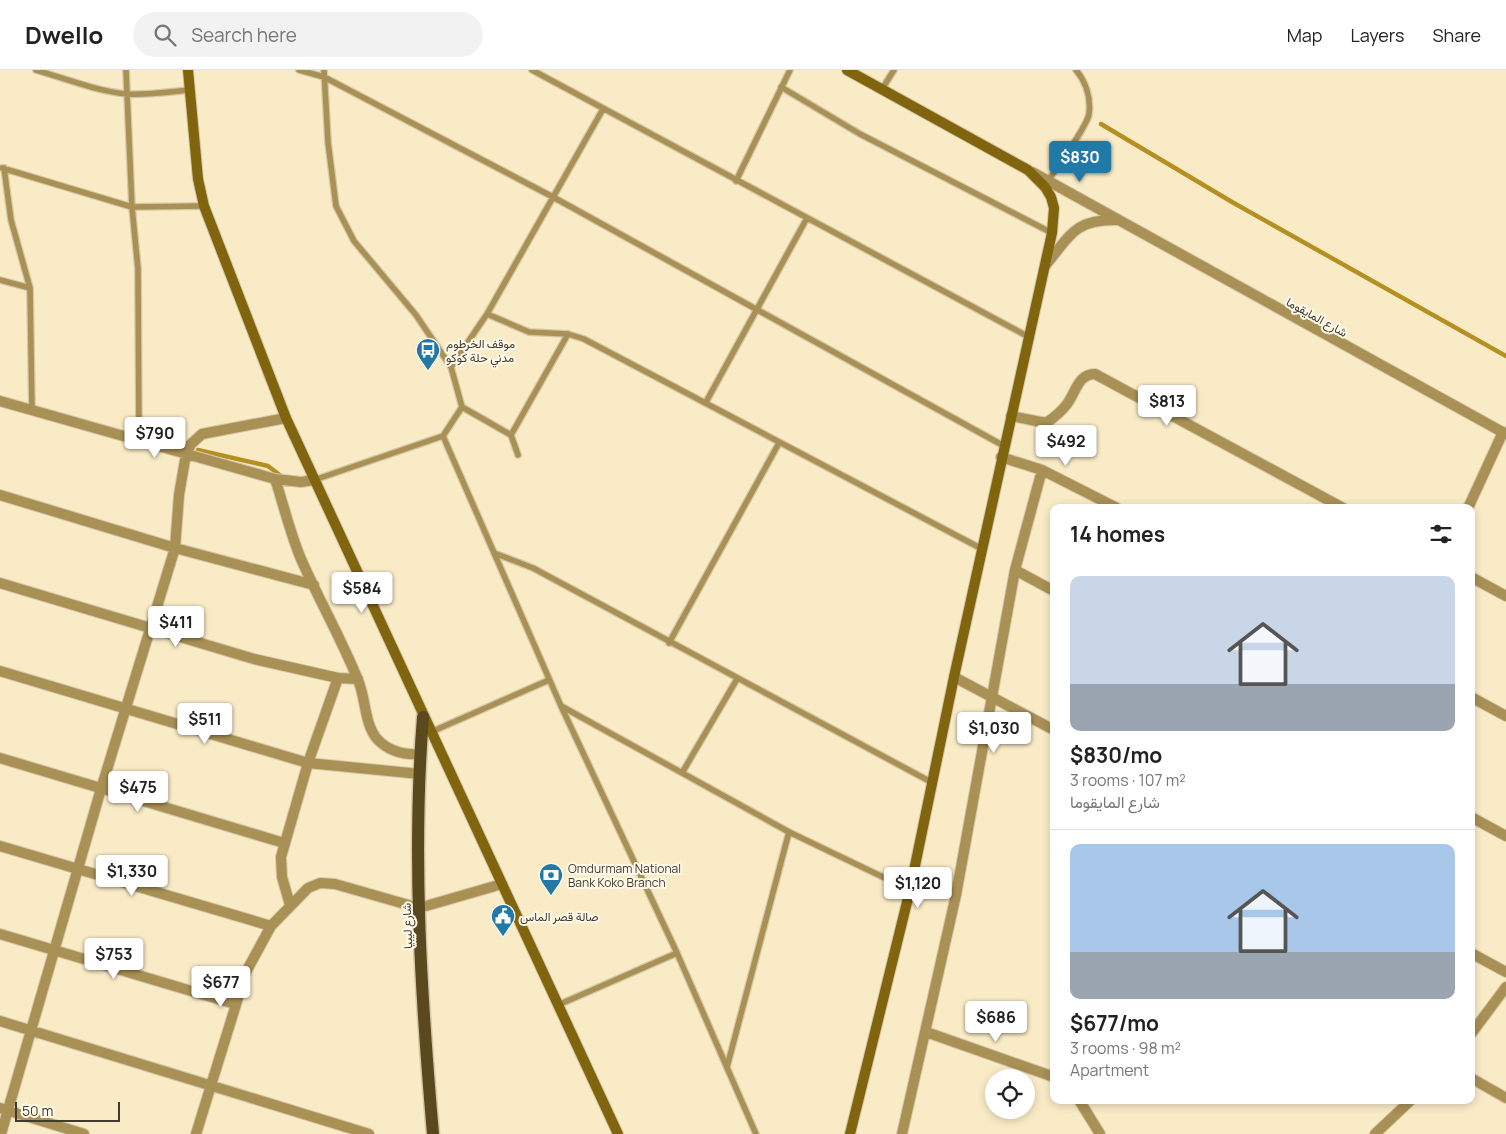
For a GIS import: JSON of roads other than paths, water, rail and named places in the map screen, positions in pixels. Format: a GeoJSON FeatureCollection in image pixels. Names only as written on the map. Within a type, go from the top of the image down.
{"type":"FeatureCollection","features":[{"type":"Feature","properties":{"kind":"main road"},"geometry":{"type":"LineString","coordinates":[[188,70],[198,179],[204,206],[286,418],[618,1134]]}},
{"type":"Feature","properties":{"kind":"main road"},"geometry":{"type":"LineString","coordinates":[[847,70],[1028,170],[1045,187],[1051,197],[1054,208],[1052,233],[1001,457],[931,782],[910,890],[851,1134]]}},
{"type":"Feature","properties":{"kind":"main road","name":"شارع ليبيا"},"geometry":{"type":"LineString","coordinates":[[423,717],[420,754],[419,908],[426,1053],[433,1134]]}},
{"type":"Feature","properties":{"kind":"street","name":"شارع المايقوما"},"geometry":{"type":"LineString","coordinates":[[1028,170],[1504,433]]}},
{"type":"Feature","properties":{"kind":"street"},"geometry":{"type":"LineString","coordinates":[[1045,266],[1078,227],[1100,219],[1118,220]]}},
{"type":"Feature","properties":{"kind":"street"},"geometry":{"type":"LineString","coordinates":[[1011,416],[1046,423],[1058,415],[1068,403],[1081,379],[1088,374],[1095,374],[1336,504]]}},
{"type":"Feature","properties":{"kind":"street"},"geometry":{"type":"LineString","coordinates":[[0,401],[139,442],[275,479],[301,482],[314,480]]}},
{"type":"Feature","properties":{"kind":"street"},"geometry":{"type":"LineString","coordinates":[[1,1134],[4,1110],[32,1030],[101,789],[175,548],[179,495],[186,454],[191,444],[202,434],[286,418]]}},
{"type":"Feature","properties":{"kind":"street"},"geometry":{"type":"LineString","coordinates":[[1470,504],[1504,433]]}},
{"type":"Feature","properties":{"kind":"street"},"geometry":{"type":"LineString","coordinates":[[1001,457],[1042,470],[1110,504]]}},
{"type":"Feature","properties":{"kind":"street"},"geometry":{"type":"LineString","coordinates":[[902,1134],[956,895],[1015,570],[1042,470]]}},
{"type":"Feature","properties":{"kind":"street"},"geometry":{"type":"LineString","coordinates":[[275,479],[293,538],[358,679],[364,695],[370,727],[378,740],[390,750],[406,755],[420,754]]}},
{"type":"Feature","properties":{"kind":"street"},"geometry":{"type":"LineString","coordinates":[[0,495],[175,548],[314,585]]}},
{"type":"Feature","properties":{"kind":"street"},"geometry":{"type":"LineString","coordinates":[[1015,570],[1050,589]]}},
{"type":"Feature","properties":{"kind":"street"},"geometry":{"type":"LineString","coordinates":[[1475,579],[1506,596]]}},
{"type":"Feature","properties":{"kind":"street"},"geometry":{"type":"LineString","coordinates":[[0,583],[254,659],[338,678],[358,679]]}},
{"type":"Feature","properties":{"kind":"street"},"geometry":{"type":"LineString","coordinates":[[0,671],[308,764],[420,774]]}},
{"type":"Feature","properties":{"kind":"street"},"geometry":{"type":"LineString","coordinates":[[954,677],[1050,728]]}},
{"type":"Feature","properties":{"kind":"street"},"geometry":{"type":"LineString","coordinates":[[290,905],[282,877],[281,857],[308,764],[338,678]]}},
{"type":"Feature","properties":{"kind":"street"},"geometry":{"type":"LineString","coordinates":[[1475,699],[1506,716]]}},
{"type":"Feature","properties":{"kind":"street"},"geometry":{"type":"LineString","coordinates":[[0,758],[284,843]]}},
{"type":"Feature","properties":{"kind":"street"},"geometry":{"type":"LineString","coordinates":[[1475,820],[1506,836]]}},
{"type":"Feature","properties":{"kind":"street"},"geometry":{"type":"LineString","coordinates":[[0,846],[271,926]]}},
{"type":"Feature","properties":{"kind":"street"},"geometry":{"type":"LineString","coordinates":[[196,1134],[246,972],[271,926],[308,888],[320,883],[335,884],[419,908],[502,884]]}},
{"type":"Feature","properties":{"kind":"street"},"geometry":{"type":"LineString","coordinates":[[0,934],[235,1004]]}},
{"type":"Feature","properties":{"kind":"street"},"geometry":{"type":"LineString","coordinates":[[1475,955],[1506,972]]}},
{"type":"Feature","properties":{"kind":"street"},"geometry":{"type":"LineString","coordinates":[[1475,1029],[1506,987]]}},
{"type":"Feature","properties":{"kind":"street"},"geometry":{"type":"LineString","coordinates":[[0,1021],[369,1134]]}},
{"type":"Feature","properties":{"kind":"street"},"geometry":{"type":"LineString","coordinates":[[926,1032],[1050,1076]]}},
{"type":"Feature","properties":{"kind":"street"},"geometry":{"type":"LineString","coordinates":[[1475,1080],[1506,1098]]}},
{"type":"Feature","properties":{"kind":"street"},"geometry":{"type":"LineString","coordinates":[[1081,1104],[1100,1134]]}},
{"type":"Feature","properties":{"kind":"street"},"geometry":{"type":"LineString","coordinates":[[1375,1134],[1407,1104]]}},
{"type":"Feature","properties":{"kind":"street"},"geometry":{"type":"LineString","coordinates":[[4,1110],[84,1134]]}},
{"type":"Feature","properties":{"kind":"lane"},"geometry":{"type":"LineString","coordinates":[[36,70],[90,86],[126,94],[159,94],[190,90]]}},
{"type":"Feature","properties":{"kind":"lane"},"geometry":{"type":"LineString","coordinates":[[126,70],[132,208],[138,269],[139,442]]}},
{"type":"Feature","properties":{"kind":"lane"},"geometry":{"type":"LineString","coordinates":[[299,70],[324,73],[1004,446]]}},
{"type":"Feature","properties":{"kind":"lane"},"geometry":{"type":"LineString","coordinates":[[532,70],[1028,337]]}},
{"type":"Feature","properties":{"kind":"lane"},"geometry":{"type":"LineString","coordinates":[[736,181],[790,70]]}},
{"type":"Feature","properties":{"kind":"lane"},"geometry":{"type":"LineString","coordinates":[[882,89],[894,70]]}},
{"type":"Feature","properties":{"kind":"lane"},"geometry":{"type":"LineString","coordinates":[[1048,181],[1089,113],[1086,87],[1083,78],[1076,70]]}},
{"type":"Feature","properties":{"kind":"lane"},"geometry":{"type":"LineString","coordinates":[[324,73],[328,142],[336,206],[354,241],[416,315],[451,367],[462,406],[511,435],[518,455]]}},
{"type":"Feature","properties":{"kind":"lane"},"geometry":{"type":"LineString","coordinates":[[782,87],[860,134],[1052,233]]}},
{"type":"Feature","properties":{"kind":"lane"},"geometry":{"type":"LineString","coordinates":[[451,367],[487,314],[603,109]]}},
{"type":"Feature","properties":{"kind":"lane"},"geometry":{"type":"LineString","coordinates":[[32,411],[30,288],[11,220],[2,168],[132,208],[204,206]]}},
{"type":"Feature","properties":{"kind":"lane"},"geometry":{"type":"LineString","coordinates":[[706,402],[807,218]]}},
{"type":"Feature","properties":{"kind":"lane"},"geometry":{"type":"LineString","coordinates":[[0,280],[30,288]]}},
{"type":"Feature","properties":{"kind":"lane"},"geometry":{"type":"LineString","coordinates":[[487,314],[529,332],[568,334],[584,339],[982,549]]}},
{"type":"Feature","properties":{"kind":"lane"},"geometry":{"type":"LineString","coordinates":[[511,435],[568,334]]}},
{"type":"Feature","properties":{"kind":"lane"},"geometry":{"type":"LineString","coordinates":[[314,480],[443,436],[462,406]]}},
{"type":"Feature","properties":{"kind":"lane"},"geometry":{"type":"LineString","coordinates":[[443,436],[560,706],[677,953],[756,1134]]}},
{"type":"Feature","properties":{"kind":"lane"},"geometry":{"type":"LineString","coordinates":[[669,643],[779,443]]}},
{"type":"Feature","properties":{"kind":"lane"},"geometry":{"type":"LineString","coordinates":[[494,553],[533,568],[669,643],[931,782]]}},
{"type":"Feature","properties":{"kind":"lane"},"geometry":{"type":"LineString","coordinates":[[682,772],[737,679]]}},
{"type":"Feature","properties":{"kind":"lane"},"geometry":{"type":"LineString","coordinates":[[431,732],[549,680]]}},
{"type":"Feature","properties":{"kind":"lane"},"geometry":{"type":"LineString","coordinates":[[560,706],[790,832],[910,890]]}},
{"type":"Feature","properties":{"kind":"lane"},"geometry":{"type":"LineString","coordinates":[[727,1068],[790,832]]}},
{"type":"Feature","properties":{"kind":"lane"},"geometry":{"type":"LineString","coordinates":[[558,1005],[677,953]]}},
{"type":"Feature","properties":{"kind":"waterway"},"geometry":{"type":"LineString","coordinates":[[1101,124],[1232,202],[1506,356]]}},
{"type":"Feature","properties":{"kind":"waterway"},"geometry":{"type":"LineString","coordinates":[[198,450],[268,466],[281,476]]}},
{"type":"Feature","properties":{"kind":"place","name":"موقف الخرطوم مدني حلة كوكو"},"geometry":{"type":"Point","coordinates":[428,371]}},
{"type":"Feature","properties":{"kind":"place","name":"Omdurmam National Bank Koko Branch"},"geometry":{"type":"Point","coordinates":[551,896]}},
{"type":"Feature","properties":{"kind":"place","name":"صالة قصر الماس"},"geometry":{"type":"Point","coordinates":[503,937]}}]}
